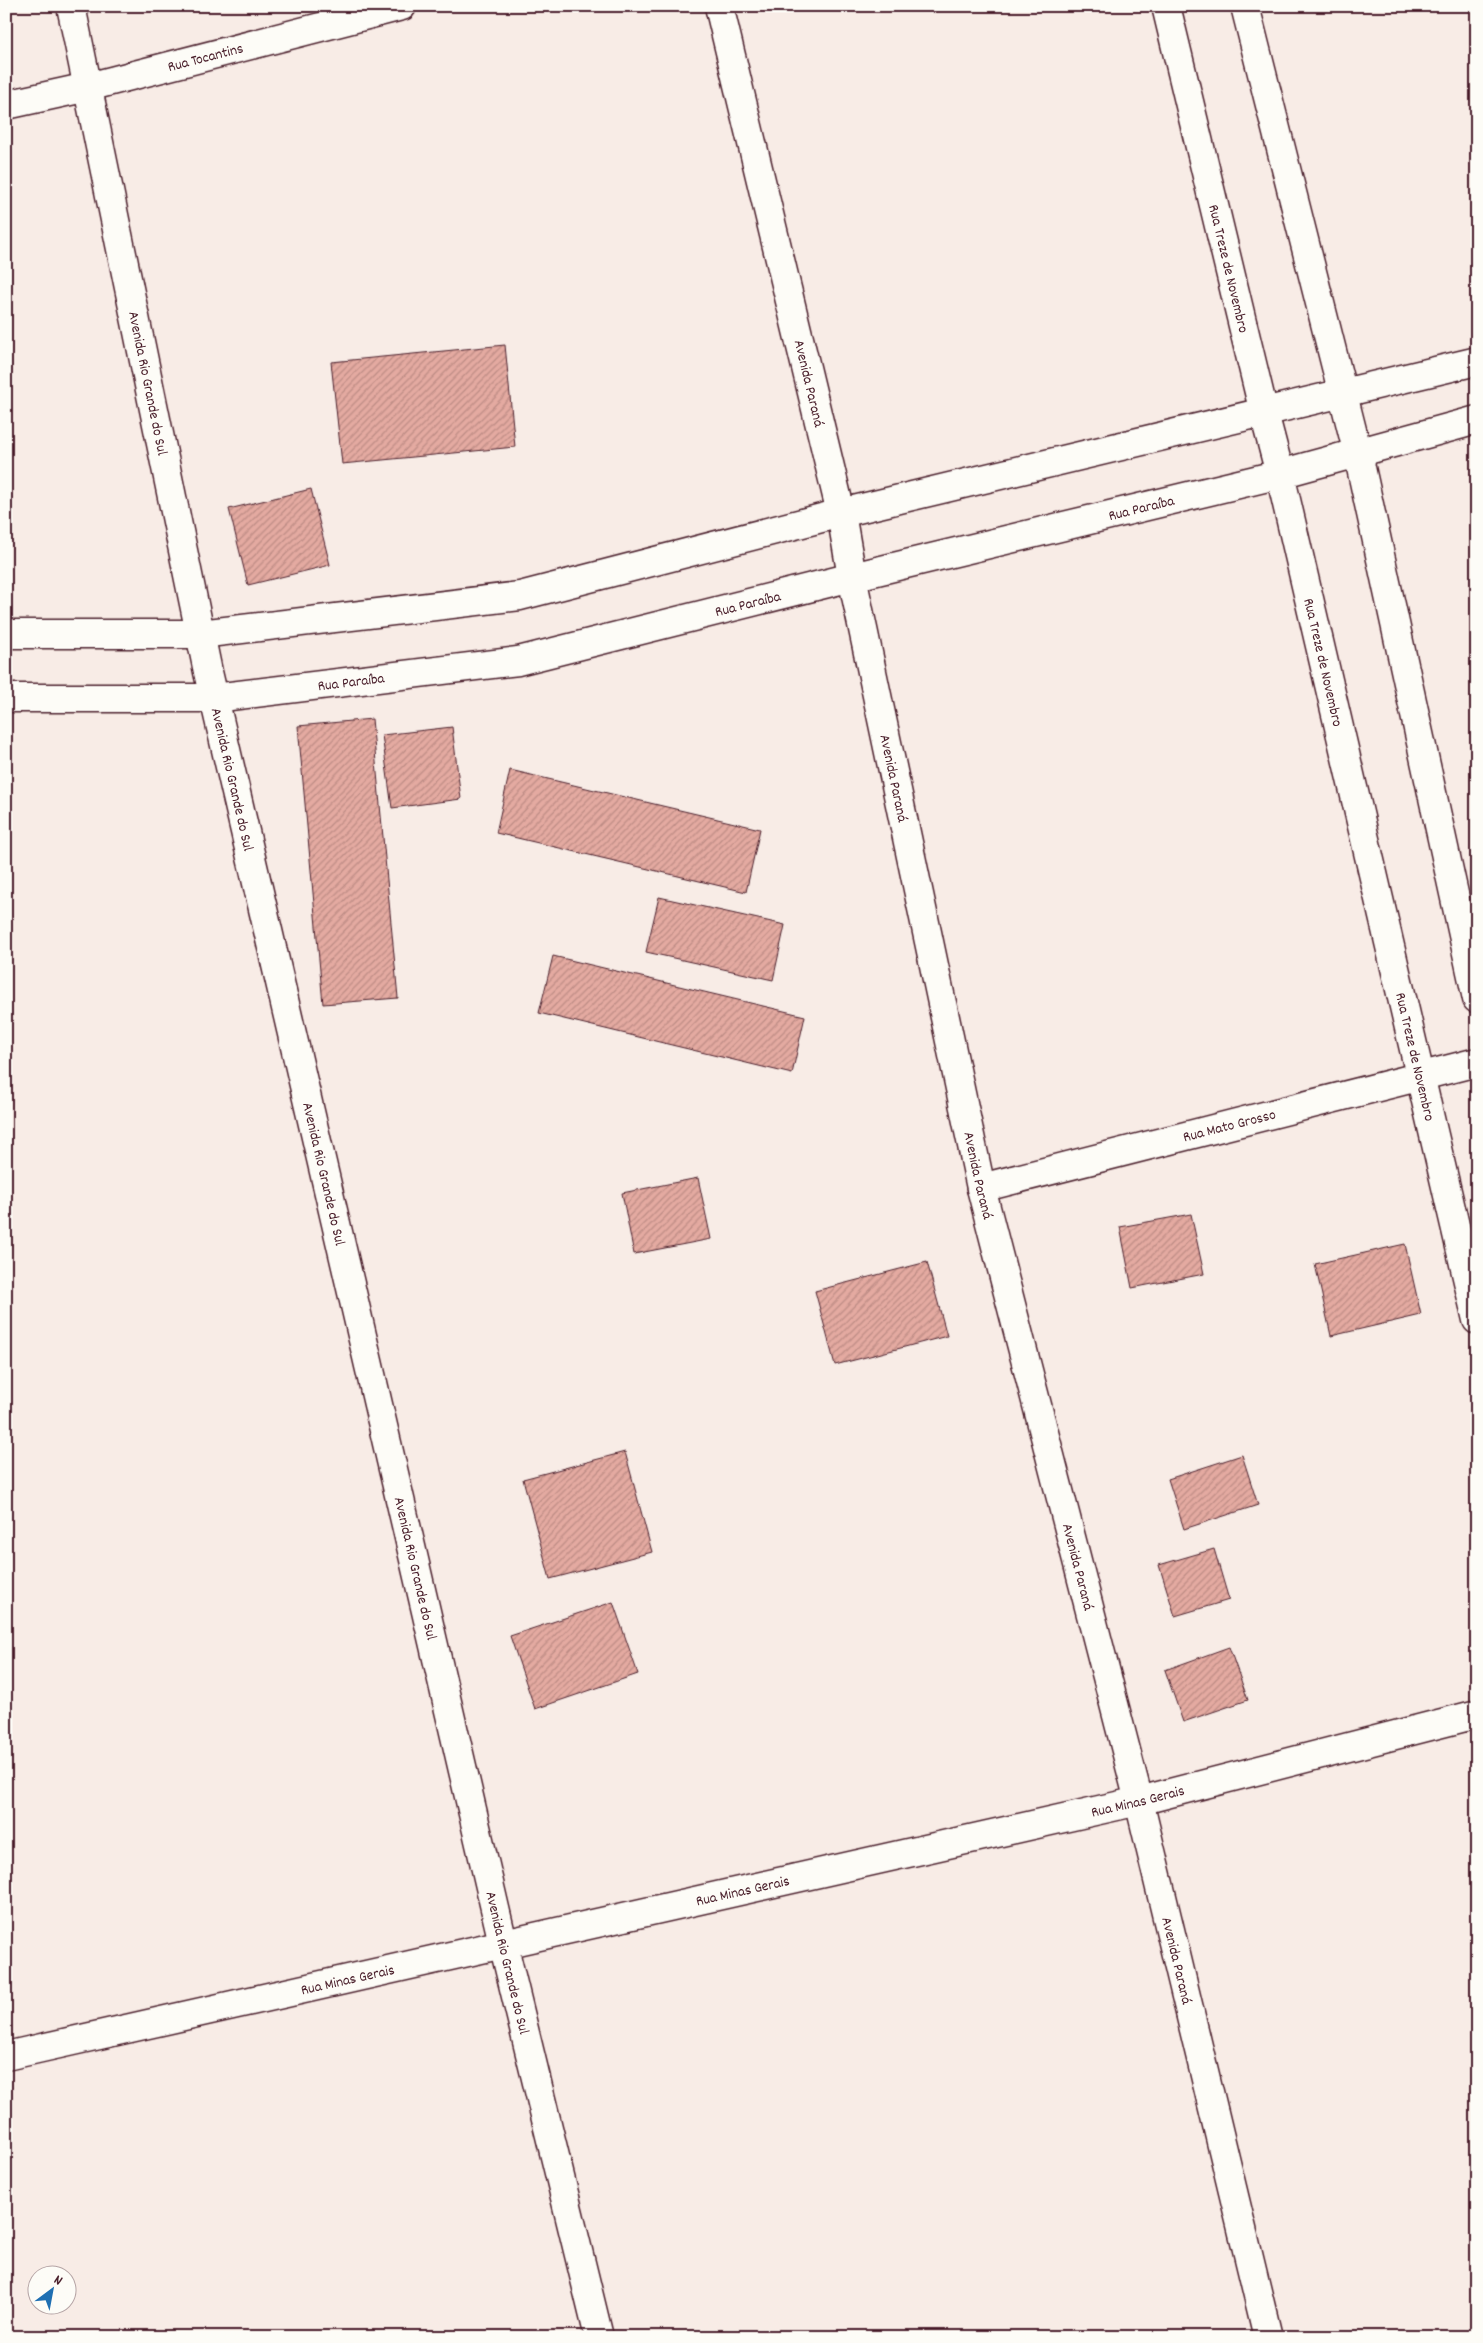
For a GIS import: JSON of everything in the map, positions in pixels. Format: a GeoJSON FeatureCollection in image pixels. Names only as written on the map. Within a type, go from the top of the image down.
{"type":"FeatureCollection","features":[{"type":"Feature","properties":{"kind":"street","name":"Avenida Rio Grande do Sul"},"geometry":{"type":"LineString","coordinates":[[71,6],[214,698],[503,1943],[599,2337]]}},
{"type":"Feature","properties":{"kind":"street","name":"Rua Tocantins"},"geometry":{"type":"LineString","coordinates":[[6,105],[88,87],[402,6]]}},
{"type":"Feature","properties":{"kind":"street","name":"Avenida Paraná"},"geometry":{"type":"LineString","coordinates":[[719,6],[841,513],[852,577],[981,1188],[1139,1800],[1268,2337]]}},
{"type":"Feature","properties":{"kind":"street","name":"Rua Treze de Novembro"},"geometry":{"type":"LineString","coordinates":[[1166,6],[1280,474],[1422,1077],[1477,1320]]}},
{"type":"Feature","properties":{"kind":"street"},"geometry":{"type":"LineString","coordinates":[[1245,6],[1358,454],[1477,999]]}},
{"type":"Feature","properties":{"kind":"street"},"geometry":{"type":"LineString","coordinates":[[6,634],[200,634],[520,596],[841,513],[1342,395],[1477,361]]}},
{"type":"Feature","properties":{"kind":"street","name":"Rua Paraíba"},"geometry":{"type":"LineString","coordinates":[[6,698],[214,698],[518,661],[852,577],[1280,474],[1477,420]]}},
{"type":"Feature","properties":{"kind":"street","name":"Rua Mato Grosso"},"geometry":{"type":"LineString","coordinates":[[981,1188],[1477,1062]]}},
{"type":"Feature","properties":{"kind":"street","name":"Rua Minas Gerais"},"geometry":{"type":"LineString","coordinates":[[6,2056],[1139,1800],[1477,1714]]}},
{"type":"Feature","properties":{"kind":"building"},"geometry":{"type":"Polygon","coordinates":[[[505,345],[515,447],[342,464],[331,362],[505,345]]]}},
{"type":"Feature","properties":{"kind":"building"},"geometry":{"type":"Polygon","coordinates":[[[311,489],[330,565],[248,585],[229,509],[311,489]]]}},
{"type":"Feature","properties":{"kind":"building"},"geometry":{"type":"Polygon","coordinates":[[[372,719],[398,998],[323,1004],[298,726],[372,719]]]}},
{"type":"Feature","properties":{"kind":"building"},"geometry":{"type":"Polygon","coordinates":[[[452,727],[461,799],[392,808],[382,735],[452,727]]]}},
{"type":"Feature","properties":{"kind":"building"},"geometry":{"type":"Polygon","coordinates":[[[510,770],[760,829],[746,892],[496,833],[510,770]]]}},
{"type":"Feature","properties":{"kind":"building"},"geometry":{"type":"Polygon","coordinates":[[[659,897],[785,925],[773,980],[646,952],[659,897]]]}},
{"type":"Feature","properties":{"kind":"building"},"geometry":{"type":"Polygon","coordinates":[[[553,956],[805,1016],[792,1074],[539,1013],[553,956]]]}},
{"type":"Feature","properties":{"kind":"building"},"geometry":{"type":"Polygon","coordinates":[[[698,1178],[711,1239],[634,1254],[622,1193],[698,1178]]]}},
{"type":"Feature","properties":{"kind":"building"},"geometry":{"type":"Polygon","coordinates":[[[1191,1214],[1204,1274],[1132,1288],[1120,1227],[1191,1214]]]}},
{"type":"Feature","properties":{"kind":"building"},"geometry":{"type":"Polygon","coordinates":[[[1405,1244],[1421,1315],[1331,1336],[1315,1264],[1405,1244]]]}},
{"type":"Feature","properties":{"kind":"building"},"geometry":{"type":"Polygon","coordinates":[[[927,1262],[947,1336],[835,1365],[815,1291],[927,1262]]]}},
{"type":"Feature","properties":{"kind":"building"},"geometry":{"type":"Polygon","coordinates":[[[625,1452],[652,1552],[550,1579],[523,1479],[625,1452]]]}},
{"type":"Feature","properties":{"kind":"building"},"geometry":{"type":"Polygon","coordinates":[[[1242,1455],[1258,1505],[1184,1529],[1168,1479],[1242,1455]]]}},
{"type":"Feature","properties":{"kind":"building"},"geometry":{"type":"Polygon","coordinates":[[[1214,1549],[1229,1600],[1175,1616],[1159,1565],[1214,1549]]]}},
{"type":"Feature","properties":{"kind":"building"},"geometry":{"type":"Polygon","coordinates":[[[613,1602],[638,1674],[535,1709],[510,1636],[613,1602]]]}},
{"type":"Feature","properties":{"kind":"building"},"geometry":{"type":"Polygon","coordinates":[[[1229,1647],[1248,1700],[1183,1722],[1165,1670],[1229,1647]]]}}]}
